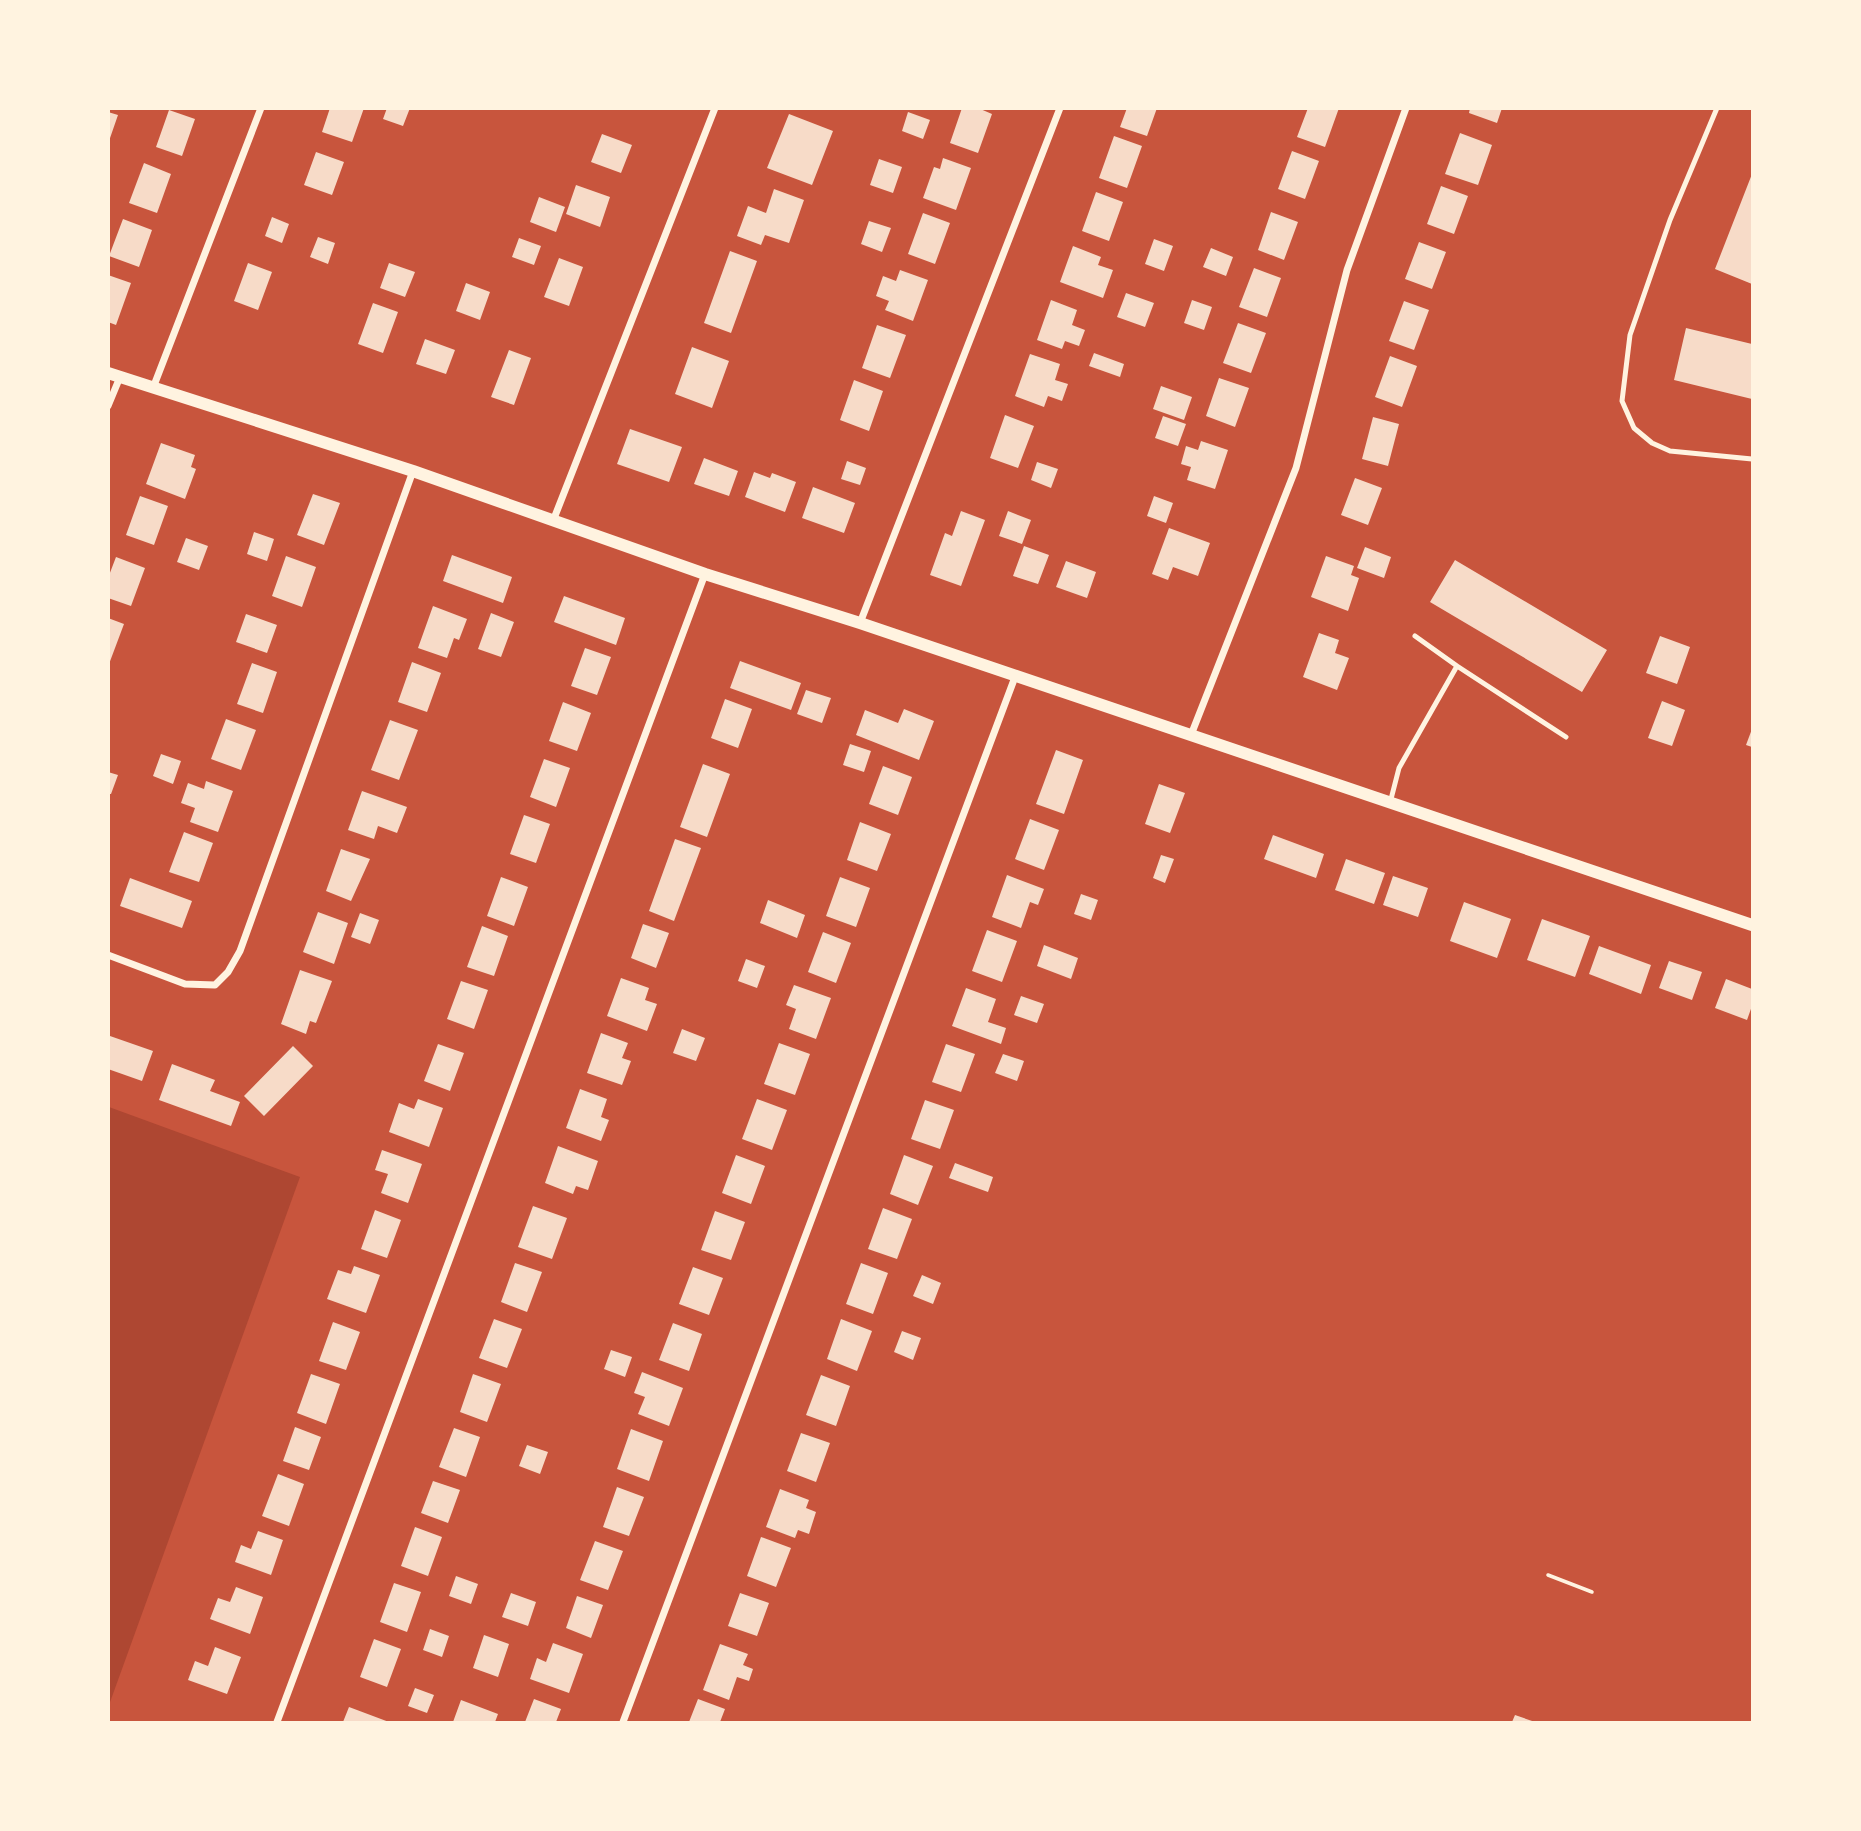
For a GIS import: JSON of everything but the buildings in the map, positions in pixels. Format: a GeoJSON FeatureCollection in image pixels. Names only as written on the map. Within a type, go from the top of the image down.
{"type":"FeatureCollection","features":[{"type":"Feature","properties":{"kind":"street"},"geometry":{"type":"LineString","coordinates":[[153,388],[261,108]]}},
{"type":"Feature","properties":{"kind":"street"},"geometry":{"type":"LineString","coordinates":[[553,521],[715,108]]}},
{"type":"Feature","properties":{"kind":"street"},"geometry":{"type":"LineString","coordinates":[[860,623],[1060,108]]}},
{"type":"Feature","properties":{"kind":"street"},"geometry":{"type":"LineString","coordinates":[[1191,735],[1296,468],[1347,270],[1406,108]]}},
{"type":"Feature","properties":{"kind":"street"},"geometry":{"type":"LineString","coordinates":[[108,406],[114,375],[413,471],[705,574],[860,623],[1752,925]]}},
{"type":"Feature","properties":{"kind":"street"},"geometry":{"type":"LineString","coordinates":[[108,955],[185,984],[215,985],[228,972],[240,951],[413,471]]}},
{"type":"Feature","properties":{"kind":"street"},"geometry":{"type":"LineString","coordinates":[[277,1723],[705,574]]}},
{"type":"Feature","properties":{"kind":"street"},"geometry":{"type":"LineString","coordinates":[[623,1723],[1015,677]]}},
{"type":"Feature","properties":{"kind":"lane"},"geometry":{"type":"LineString","coordinates":[[1717,108],[1670,220],[1630,335],[1622,401],[1634,428],[1651,443],[1670,451],[1752,459]]}},
{"type":"Feature","properties":{"kind":"lane"},"geometry":{"type":"LineString","coordinates":[[1415,636],[1566,737]]}},
{"type":"Feature","properties":{"kind":"lane"},"geometry":{"type":"LineString","coordinates":[[1390,803],[1399,768],[1457,666]]}},
{"type":"Feature","properties":{"kind":"path"},"geometry":{"type":"LineString","coordinates":[[1548,1575],[1592,1592]]}},
{"type":"Feature","properties":{"kind":"shaded area"},"geometry":{"type":"Polygon","coordinates":[[[108,1107],[300,1177],[109,1705],[108,1107]]]}}]}
